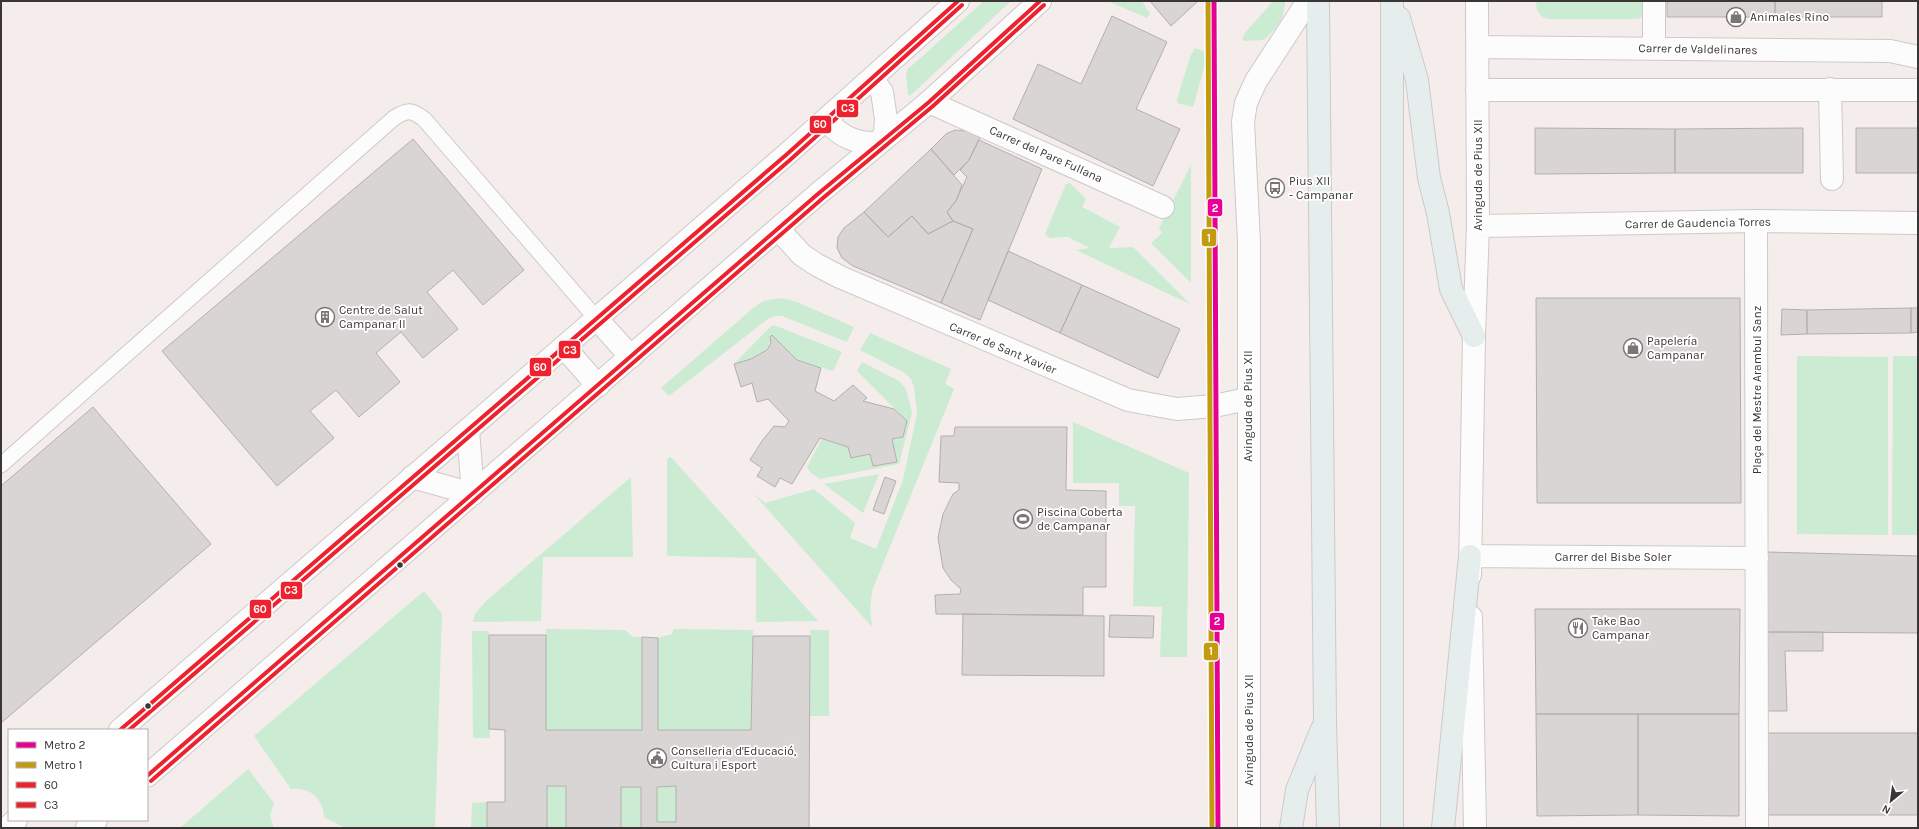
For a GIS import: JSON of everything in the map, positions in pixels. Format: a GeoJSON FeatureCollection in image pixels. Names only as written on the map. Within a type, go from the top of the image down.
{"type":"FeatureCollection","features":[{"type":"Feature","properties":{"kind":"main road"},"geometry":{"type":"LineString","coordinates":[[1318,1],[1325,723],[1328,828]]}},
{"type":"Feature","properties":{"kind":"main road"},"geometry":{"type":"LineString","coordinates":[[1393,1],[1417,80],[1429,178],[1438,213],[1451,289],[1474,336]]}},
{"type":"Feature","properties":{"kind":"main road"},"geometry":{"type":"LineString","coordinates":[[1392,828],[1393,1]]}},
{"type":"Feature","properties":{"kind":"main road"},"geometry":{"type":"LineString","coordinates":[[1443,828],[1470,556]]}},
{"type":"Feature","properties":{"kind":"main road"},"geometry":{"type":"LineString","coordinates":[[1291,828],[1297,790],[1325,723]]}},
{"type":"Feature","properties":{"kind":"street"},"geometry":{"type":"LineString","coordinates":[[121,729],[826,120],[958,1]]}},
{"type":"Feature","properties":{"kind":"street"},"geometry":{"type":"LineString","coordinates":[[148,775],[880,142],[929,102],[1040,1]]}},
{"type":"Feature","properties":{"kind":"street","name":"Avinguda de Pius XII"},"geometry":{"type":"LineString","coordinates":[[1249,828],[1247,400],[1248,242],[1243,122],[1246,103],[1256,81],[1308,1]]}},
{"type":"Feature","properties":{"kind":"street","name":"Avinguda de Pius XII"},"geometry":{"type":"LineString","coordinates":[[1475,828],[1470,556],[1474,336],[1478,226],[1477,1]]}},
{"type":"Feature","properties":{"kind":"street"},"geometry":{"type":"LineString","coordinates":[[1654,1],[1654,48]]}},
{"type":"Feature","properties":{"kind":"street","name":"Carrer de Valdelinares"},"geometry":{"type":"LineString","coordinates":[[1478,47],[1890,51],[1918,57]]}},
{"type":"Feature","properties":{"kind":"street"},"geometry":{"type":"LineString","coordinates":[[872,79],[882,92],[886,119],[885,132],[880,142]]}},
{"type":"Feature","properties":{"kind":"street"},"geometry":{"type":"LineString","coordinates":[[1830,89],[1832,179]]}},
{"type":"Feature","properties":{"kind":"street"},"geometry":{"type":"LineString","coordinates":[[1477,90],[1918,90]]}},
{"type":"Feature","properties":{"kind":"street","name":"Carrer del Pare Fullana"},"geometry":{"type":"LineString","coordinates":[[929,102],[1163,207]]}},
{"type":"Feature","properties":{"kind":"street"},"geometry":{"type":"LineString","coordinates":[[826,120],[834,130],[853,140],[868,144],[880,142]]}},
{"type":"Feature","properties":{"kind":"street","name":"Carrer de Gaudencia Torres"},"geometry":{"type":"LineString","coordinates":[[1478,226],[1756,222],[1918,223]]}},
{"type":"Feature","properties":{"kind":"street","name":"Plaça del Mestre Arambul Sanz"},"geometry":{"type":"LineString","coordinates":[[1756,222],[1757,828]]}},
{"type":"Feature","properties":{"kind":"street","name":"Carrer de Sant Xavier"},"geometry":{"type":"LineString","coordinates":[[778,230],[802,255],[840,277],[1128,400],[1177,409],[1214,406],[1247,400]]}},
{"type":"Feature","properties":{"kind":"street"},"geometry":{"type":"LineString","coordinates":[[596,318],[631,357]]}},
{"type":"Feature","properties":{"kind":"street"},"geometry":{"type":"LineString","coordinates":[[564,347],[598,386]]}},
{"type":"Feature","properties":{"kind":"street"},"geometry":{"type":"LineString","coordinates":[[468,430],[473,494]]}},
{"type":"Feature","properties":{"kind":"street"},"geometry":{"type":"LineString","coordinates":[[412,477],[473,494]]}},
{"type":"Feature","properties":{"kind":"street","name":"Carrer del Bisbe Soler"},"geometry":{"type":"LineString","coordinates":[[1470,556],[1757,558]]}},
{"type":"Feature","properties":{"kind":"street"},"geometry":{"type":"LineString","coordinates":[[7,828],[15,821]]}},
{"type":"Feature","properties":{"kind":"street"},"geometry":{"type":"LineString","coordinates":[[87,828],[95,821]]}},
{"type":"Feature","properties":{"kind":"lane"},"geometry":{"type":"LineString","coordinates":[[1,465],[388,123],[403,112],[414,112],[424,119],[596,318]]}},
{"type":"Feature","properties":{"kind":"green space"},"geometry":{"type":"Polygon","coordinates":[[[984,1],[1011,1],[910,96],[908,94],[906,74],[908,69],[984,1]]]}},
{"type":"Feature","properties":{"kind":"green space"},"geometry":{"type":"Polygon","coordinates":[[[1107,1],[1142,1],[1150,14],[1147,18],[1107,1]]]}},
{"type":"Feature","properties":{"kind":"green space"},"geometry":{"type":"Polygon","coordinates":[[[1273,1],[1285,1],[1282,19],[1277,27],[1264,40],[1244,41],[1242,39],[1245,33],[1273,1]]]}},
{"type":"Feature","properties":{"kind":"green space"},"geometry":{"type":"Polygon","coordinates":[[[1536,1],[1647,1],[1646,10],[1643,17],[1637,19],[1547,19],[1538,12],[1536,1]]]}},
{"type":"Feature","properties":{"kind":"green space"},"geometry":{"type":"Polygon","coordinates":[[[1195,48],[1208,53],[1193,107],[1177,103],[1190,57],[1195,48]]]}},
{"type":"Feature","properties":{"kind":"green space"},"geometry":{"type":"Polygon","coordinates":[[[1191,165],[1191,283],[1151,243],[1162,233],[1159,228],[1191,165]]]}},
{"type":"Feature","properties":{"kind":"green space"},"geometry":{"type":"Polygon","coordinates":[[[1070,183],[1086,199],[1082,207],[1120,227],[1109,248],[1133,247],[1190,304],[1076,250],[1090,248],[1068,237],[1050,238],[1045,234],[1066,184],[1070,183]]]}},
{"type":"Feature","properties":{"kind":"green space"},"geometry":{"type":"Polygon","coordinates":[[[782,298],[797,302],[854,327],[847,342],[782,316],[775,316],[768,319],[669,396],[661,388],[752,309],[763,301],[782,298]]]}},
{"type":"Feature","properties":{"kind":"green space"},"geometry":{"type":"Polygon","coordinates":[[[774,325],[842,352],[833,371],[797,360],[772,335],[767,348],[758,356],[734,364],[769,328],[774,325]]]}},
{"type":"Feature","properties":{"kind":"green space"},"geometry":{"type":"Polygon","coordinates":[[[870,333],[951,369],[945,384],[954,389],[872,591],[870,610],[872,627],[753,493],[765,503],[814,489],[855,523],[850,538],[876,549],[903,480],[917,413],[914,387],[911,379],[905,373],[860,350],[870,333]]]}},
{"type":"Feature","properties":{"kind":"green space"},"geometry":{"type":"Polygon","coordinates":[[[1797,356],[1888,357],[1888,535],[1797,534],[1797,356]]]}},
{"type":"Feature","properties":{"kind":"green space"},"geometry":{"type":"Polygon","coordinates":[[[1893,356],[1918,356],[1918,535],[1892,535],[1893,356]]]}},
{"type":"Feature","properties":{"kind":"green space"},"geometry":{"type":"Polygon","coordinates":[[[862,362],[899,381],[906,389],[912,413],[899,464],[820,479],[810,472],[807,467],[822,439],[848,447],[851,458],[870,454],[873,466],[897,462],[892,439],[903,437],[907,421],[857,371],[862,362]]]}},
{"type":"Feature","properties":{"kind":"green space"},"geometry":{"type":"Polygon","coordinates":[[[1073,422],[1189,473],[1187,657],[1160,657],[1162,607],[1133,606],[1135,506],[1119,506],[1119,483],[1073,483],[1073,422]]]}},
{"type":"Feature","properties":{"kind":"green space"},"geometry":{"type":"Polygon","coordinates":[[[670,457],[818,621],[756,622],[756,558],[667,556],[667,459],[670,457]]]}},
{"type":"Feature","properties":{"kind":"green space"},"geometry":{"type":"Polygon","coordinates":[[[879,474],[863,513],[824,484],[879,474]]]}},
{"type":"Feature","properties":{"kind":"green space"},"geometry":{"type":"Polygon","coordinates":[[[631,477],[633,557],[543,557],[541,621],[473,622],[475,614],[485,602],[631,477]]]}},
{"type":"Feature","properties":{"kind":"green space"},"geometry":{"type":"Polygon","coordinates":[[[424,591],[442,614],[435,828],[345,828],[324,817],[321,804],[310,792],[291,789],[254,736],[424,591]]]}},
{"type":"Feature","properties":{"kind":"green space"},"geometry":{"type":"Polygon","coordinates":[[[546,629],[625,630],[633,637],[642,637],[642,730],[546,730],[546,629]]]}},
{"type":"Feature","properties":{"kind":"green space"},"geometry":{"type":"Polygon","coordinates":[[[674,629],[753,630],[751,730],[658,730],[658,638],[672,634],[674,629]]]}},
{"type":"Feature","properties":{"kind":"green space"},"geometry":{"type":"Polygon","coordinates":[[[810,630],[829,630],[829,716],[810,716],[810,630]]]}},
{"type":"Feature","properties":{"kind":"green space"},"geometry":{"type":"Polygon","coordinates":[[[472,631],[489,631],[490,738],[473,738],[472,631]]]}},
{"type":"Feature","properties":{"kind":"green space"},"geometry":{"type":"Polygon","coordinates":[[[248,769],[274,803],[270,815],[274,828],[180,828],[248,769]]]}},
{"type":"Feature","properties":{"kind":"green space"},"geometry":{"type":"Polygon","coordinates":[[[547,786],[566,786],[566,828],[547,828],[547,786]]]}},
{"type":"Feature","properties":{"kind":"green space"},"geometry":{"type":"Polygon","coordinates":[[[676,786],[676,822],[657,822],[657,787],[676,786]]]}},
{"type":"Feature","properties":{"kind":"green space"},"geometry":{"type":"Polygon","coordinates":[[[621,787],[641,787],[641,828],[621,828],[621,787]]]}},
{"type":"Feature","properties":{"kind":"green space"},"geometry":{"type":"Polygon","coordinates":[[[487,802],[487,828],[471,828],[472,803],[487,802]]]}},
{"type":"Feature","properties":{"kind":"building"},"geometry":{"type":"Polygon","coordinates":[[[1150,1],[1198,1],[1171,26],[1150,1]]]}},
{"type":"Feature","properties":{"kind":"building"},"geometry":{"type":"Polygon","coordinates":[[[1667,1],[1775,1],[1775,17],[1667,17],[1667,1]]]}},
{"type":"Feature","properties":{"kind":"building"},"geometry":{"type":"Polygon","coordinates":[[[1775,1],[1882,1],[1882,17],[1775,17],[1775,1]]]}},
{"type":"Feature","properties":{"kind":"building"},"geometry":{"type":"Polygon","coordinates":[[[1112,16],[1167,42],[1136,109],[1180,129],[1153,186],[1013,119],[1038,64],[1081,84],[1112,16]]]}},
{"type":"Feature","properties":{"kind":"building"},"geometry":{"type":"Polygon","coordinates":[[[1535,128],[1675,129],[1675,173],[1535,174],[1535,128]]]}},
{"type":"Feature","properties":{"kind":"building"},"geometry":{"type":"Polygon","coordinates":[[[1803,128],[1803,173],[1675,173],[1675,129],[1803,128]]]}},
{"type":"Feature","properties":{"kind":"building"},"geometry":{"type":"Polygon","coordinates":[[[1856,128],[1918,128],[1918,173],[1856,173],[1856,128]]]}},
{"type":"Feature","properties":{"kind":"building"},"geometry":{"type":"Polygon","coordinates":[[[955,130],[968,131],[980,137],[969,160],[954,175],[931,149],[946,134],[955,130]]]}},
{"type":"Feature","properties":{"kind":"building","name":"Centre de Salut Campanar II"},"geometry":{"type":"Polygon","coordinates":[[[413,139],[524,270],[483,305],[453,270],[427,292],[458,329],[423,358],[401,332],[376,353],[400,382],[359,417],[336,390],[310,411],[334,438],[277,486],[162,351],[413,139]]]}},
{"type":"Feature","properties":{"kind":"building"},"geometry":{"type":"Polygon","coordinates":[[[979,140],[1042,169],[980,320],[941,303],[973,229],[953,221],[947,212],[956,201],[967,177],[960,170],[969,160],[979,140]]]}},
{"type":"Feature","properties":{"kind":"building"},"geometry":{"type":"Polygon","coordinates":[[[931,149],[962,185],[956,201],[947,212],[953,221],[928,234],[912,216],[888,237],[864,212],[931,149]]]}},
{"type":"Feature","properties":{"kind":"building"},"geometry":{"type":"Polygon","coordinates":[[[864,212],[888,237],[912,216],[928,234],[953,221],[973,229],[941,303],[853,266],[842,258],[837,248],[838,237],[844,228],[864,212]]]}},
{"type":"Feature","properties":{"kind":"building"},"geometry":{"type":"Polygon","coordinates":[[[1008,251],[1082,285],[1060,333],[988,300],[1008,251]]]}},
{"type":"Feature","properties":{"kind":"building"},"geometry":{"type":"Polygon","coordinates":[[[1082,285],[1180,329],[1158,378],[1060,333],[1082,285]]]}},
{"type":"Feature","properties":{"kind":"building"},"geometry":{"type":"Polygon","coordinates":[[[1536,298],[1740,298],[1741,503],[1537,503],[1536,298]]]}},
{"type":"Feature","properties":{"kind":"building"},"geometry":{"type":"Polygon","coordinates":[[[1911,308],[1911,333],[1807,334],[1807,310],[1911,308]]]}},
{"type":"Feature","properties":{"kind":"building"},"geometry":{"type":"Polygon","coordinates":[[[1911,308],[1918,308],[1918,332],[1911,333],[1911,308]]]}},
{"type":"Feature","properties":{"kind":"building"},"geometry":{"type":"Polygon","coordinates":[[[1782,309],[1807,310],[1807,334],[1781,335],[1782,309]]]}},
{"type":"Feature","properties":{"kind":"building"},"geometry":{"type":"Polygon","coordinates":[[[772,335],[797,360],[821,368],[815,391],[834,401],[853,385],[867,398],[863,401],[894,409],[907,421],[903,437],[892,439],[897,462],[873,466],[870,454],[851,458],[848,447],[820,438],[792,484],[780,478],[775,487],[757,476],[762,468],[750,460],[774,426],[785,427],[789,421],[768,399],[757,402],[752,383],[741,387],[734,364],[751,359],[767,350],[771,343],[770,337],[772,335]]]}},
{"type":"Feature","properties":{"kind":"building"},"geometry":{"type":"Polygon","coordinates":[[[93,407],[211,544],[1,723],[1,486],[93,407]]]}},
{"type":"Feature","properties":{"kind":"building","name":"Piscina Coberta de Campanar"},"geometry":{"type":"Polygon","coordinates":[[[955,427],[1067,427],[1066,490],[1106,491],[1106,587],[1083,587],[1083,615],[936,614],[935,595],[960,594],[961,589],[951,580],[943,568],[938,538],[943,514],[953,494],[959,490],[959,483],[939,482],[941,436],[954,436],[955,427]]]}},
{"type":"Feature","properties":{"kind":"building"},"geometry":{"type":"Polygon","coordinates":[[[885,477],[896,481],[884,514],[873,510],[885,477]]]}},
{"type":"Feature","properties":{"kind":"building"},"geometry":{"type":"Polygon","coordinates":[[[1767,552],[1918,556],[1918,633],[1767,632],[1767,552]]]}},
{"type":"Feature","properties":{"kind":"building"},"geometry":{"type":"Polygon","coordinates":[[[1535,609],[1740,609],[1739,714],[1536,714],[1535,609]]]}},
{"type":"Feature","properties":{"kind":"building"},"geometry":{"type":"Polygon","coordinates":[[[963,614],[1104,616],[1104,676],[962,675],[963,614]]]}},
{"type":"Feature","properties":{"kind":"building"},"geometry":{"type":"Polygon","coordinates":[[[1110,615],[1154,616],[1153,638],[1109,637],[1110,615]]]}},
{"type":"Feature","properties":{"kind":"building"},"geometry":{"type":"Polygon","coordinates":[[[1767,632],[1823,632],[1823,651],[1785,651],[1787,711],[1766,711],[1767,632]]]}},
{"type":"Feature","properties":{"kind":"building","name":"Conselleria d'Educació, Cultura i Esport"},"geometry":{"type":"Polygon","coordinates":[[[489,635],[546,635],[546,730],[642,730],[642,637],[658,638],[658,730],[751,730],[753,636],[810,636],[809,828],[641,828],[641,787],[621,787],[621,828],[566,828],[566,786],[547,786],[547,828],[487,828],[487,802],[505,802],[505,730],[489,729],[489,635]],[[676,786],[657,787],[657,822],[676,822],[676,786]]]}},
{"type":"Feature","properties":{"kind":"building"},"geometry":{"type":"Polygon","coordinates":[[[1536,714],[1638,714],[1638,815],[1537,816],[1536,714]]]}},
{"type":"Feature","properties":{"kind":"building"},"geometry":{"type":"Polygon","coordinates":[[[1638,714],[1739,714],[1739,816],[1638,815],[1638,714]]]}},
{"type":"Feature","properties":{"kind":"building"},"geometry":{"type":"Polygon","coordinates":[[[1766,733],[1918,733],[1918,815],[1766,815],[1766,733]]]}},
{"type":"Feature","properties":{"kind":"metro line","name":"1"},"geometry":{"type":"LineString","coordinates":[[1208,1],[1212,828]]}},
{"type":"Feature","properties":{"kind":"metro line","name":"2"},"geometry":{"type":"LineString","coordinates":[[1214,1],[1218,828]]}},
{"type":"Feature","properties":{"kind":"transit line","name":"60"},"geometry":{"type":"LineString","coordinates":[[121,729],[786,155],[958,1]]}},
{"type":"Feature","properties":{"kind":"transit line","name":"60"},"geometry":{"type":"LineString","coordinates":[[148,775],[819,193],[929,102],[1040,1]]}},
{"type":"Feature","properties":{"kind":"transit line","name":"C3"},"geometry":{"type":"LineString","coordinates":[[130,729],[790,160],[962,5]]}},
{"type":"Feature","properties":{"kind":"transit line","name":"C3"},"geometry":{"type":"LineString","coordinates":[[151,781],[823,198],[933,106],[1044,5]]}},
{"type":"Feature","properties":{"kind":"place","name":"Animales Rino"},"geometry":{"type":"Point","coordinates":[1736,17]}},
{"type":"Feature","properties":{"kind":"place","name":"Pius XII - Campanar"},"geometry":{"type":"Point","coordinates":[1275,188]}},
{"type":"Feature","properties":{"kind":"place","name":"Centre de Salut Campanar II"},"geometry":{"type":"Point","coordinates":[325,317]}},
{"type":"Feature","properties":{"kind":"place","name":"Papelería Campanar"},"geometry":{"type":"Point","coordinates":[1633,348]}},
{"type":"Feature","properties":{"kind":"place","name":"Piscina Coberta de Campanar"},"geometry":{"type":"Point","coordinates":[1023,519]}},
{"type":"Feature","properties":{"kind":"place","name":"Take Bao Campanar"},"geometry":{"type":"Point","coordinates":[1578,628]}},
{"type":"Feature","properties":{"kind":"place","name":"Conselleria d'Educació, Cultura i Esport"},"geometry":{"type":"Point","coordinates":[657,758]}}]}
